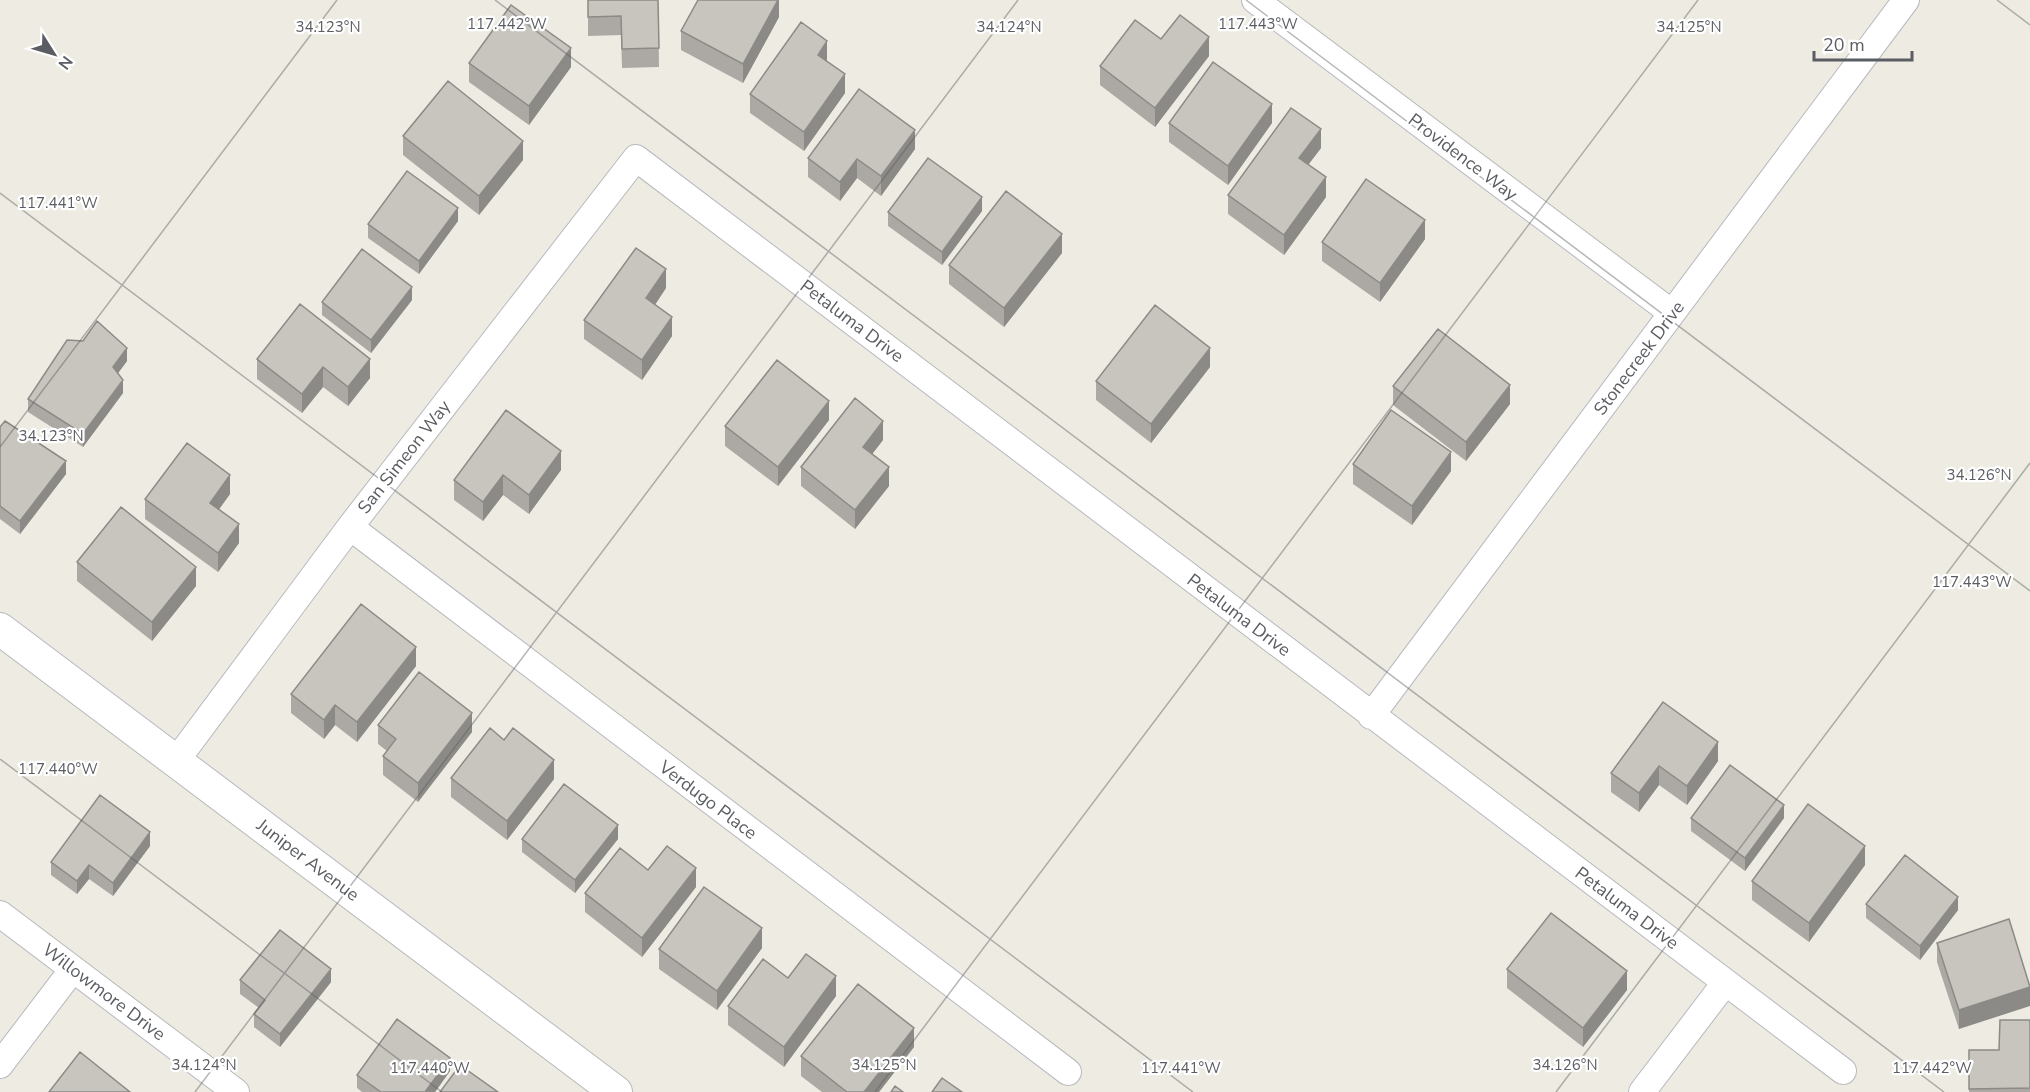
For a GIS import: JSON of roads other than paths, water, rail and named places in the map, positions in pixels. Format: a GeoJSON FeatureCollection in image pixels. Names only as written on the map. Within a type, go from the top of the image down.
{"type":"FeatureCollection","features":[{"type":"Feature","properties":{"kind":"street","name":"Providence Way"},"geometry":{"type":"LineString","coordinates":[[1255,0],[1672,313]]}},
{"type":"Feature","properties":{"kind":"street","name":"Stonecreek Drive"},"geometry":{"type":"LineString","coordinates":[[1371,716],[1906,0]]}},
{"type":"Feature","properties":{"kind":"street","name":"San Simeon Way"},"geometry":{"type":"LineString","coordinates":[[176,761],[350,527],[636,158]]}},
{"type":"Feature","properties":{"kind":"street","name":"Petaluma Drive"},"geometry":{"type":"LineString","coordinates":[[636,158],[1371,716],[1844,1071]]}},
{"type":"Feature","properties":{"kind":"street","name":"Verdugo Place"},"geometry":{"type":"LineString","coordinates":[[350,527],[1068,1072]]}},
{"type":"Feature","properties":{"kind":"street","name":"Juniper Avenue"},"geometry":{"type":"LineString","coordinates":[[0,629],[616,1092]]}},
{"type":"Feature","properties":{"kind":"street","name":"Willowmore Drive"},"geometry":{"type":"LineString","coordinates":[[0,914],[236,1092]]}},
{"type":"Feature","properties":{"kind":"street"},"geometry":{"type":"LineString","coordinates":[[0,1065],[73,969]]}},
{"type":"Feature","properties":{"kind":"street"},"geometry":{"type":"LineString","coordinates":[[1642,1092],[1725,982]]}}]}
